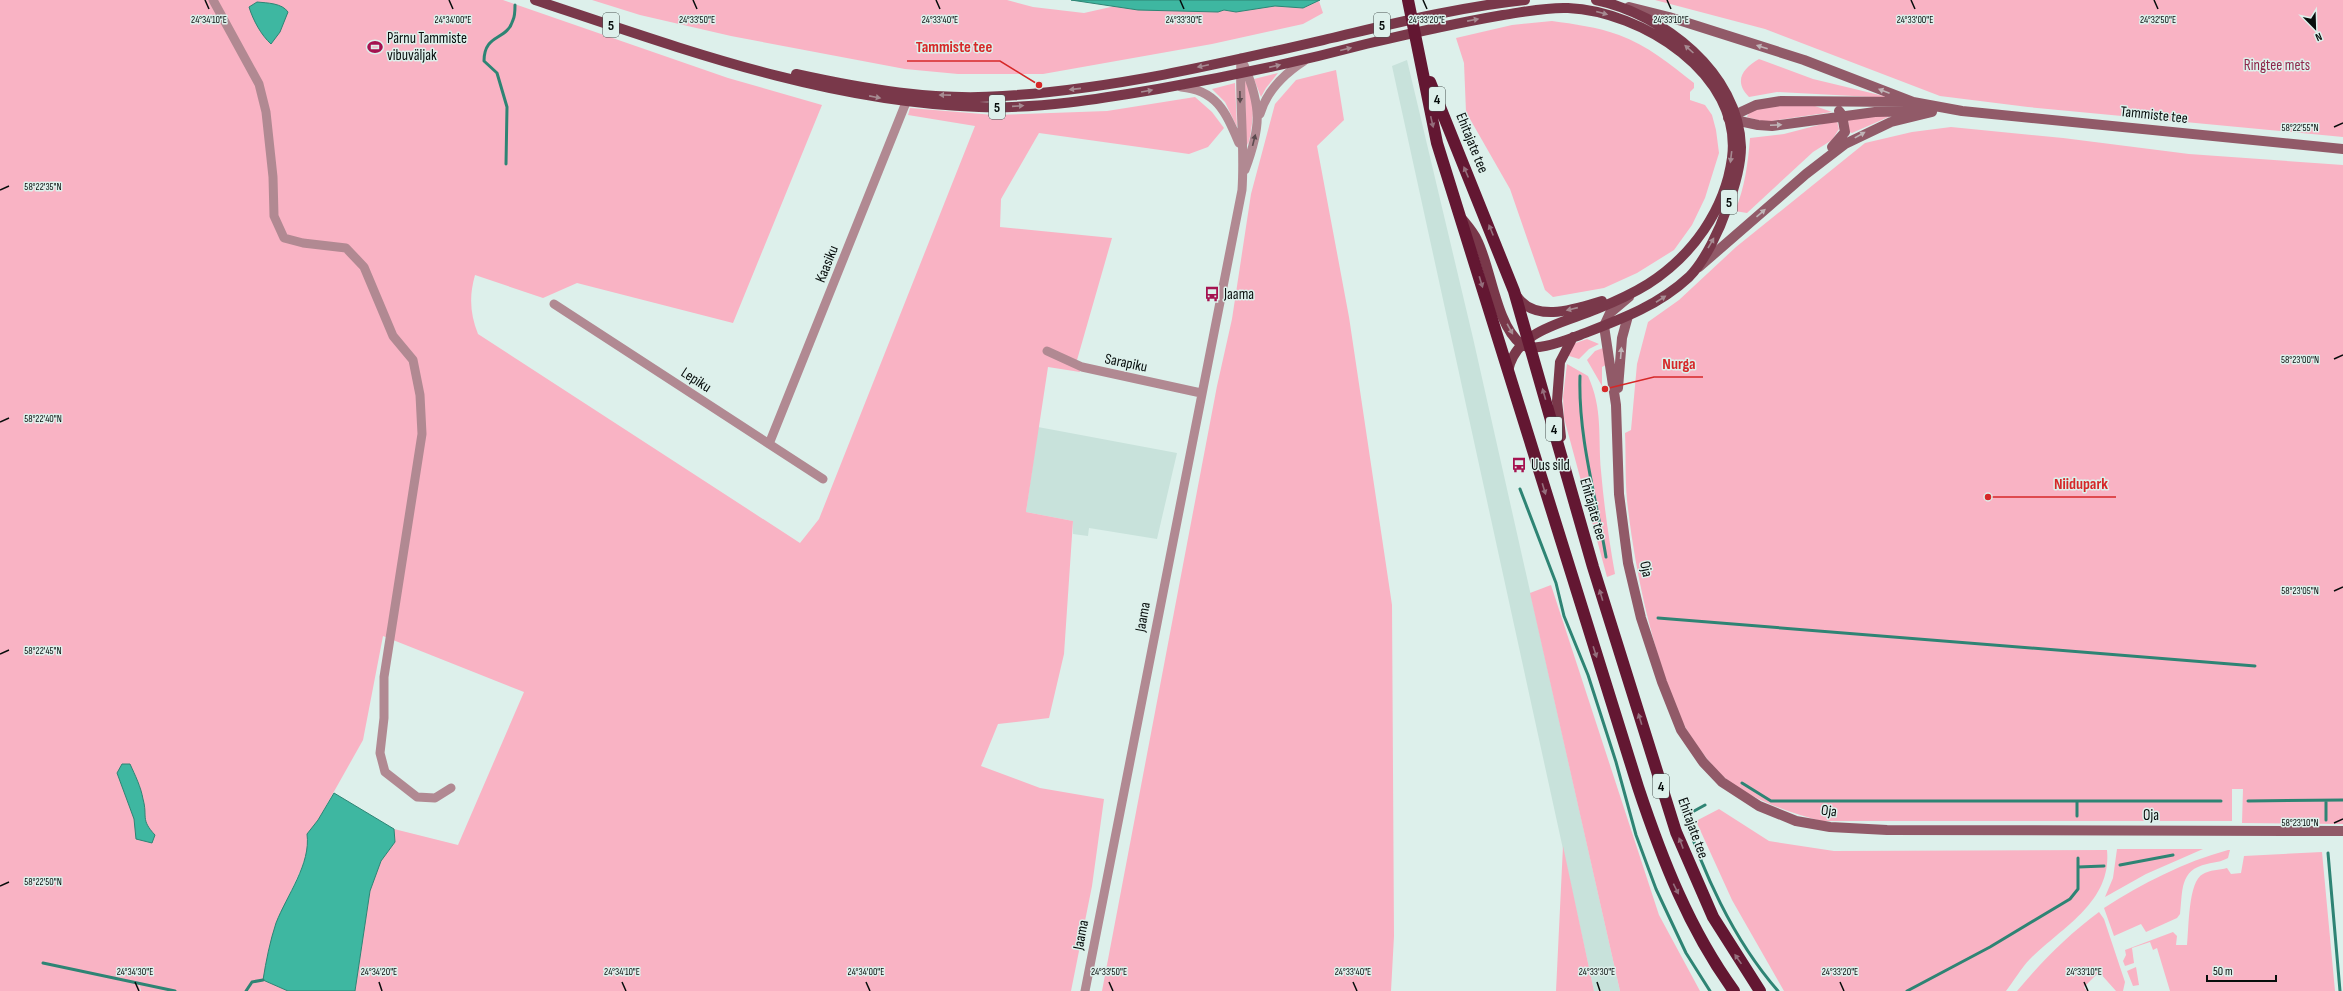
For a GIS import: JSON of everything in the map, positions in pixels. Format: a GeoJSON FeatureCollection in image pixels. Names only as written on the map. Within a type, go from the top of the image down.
{"type":"FeatureCollection","features":[{"type":"Feature","properties":{"kind":"highway","name":"4"},"geometry":{"type":"LineString","coordinates":[[1408,0],[1421,56]]}},
{"type":"Feature","properties":{"kind":"highway","name":"Ehitajate tee"},"geometry":{"type":"LineString","coordinates":[[1421,56],[1437,143],[1462,218],[1558,534],[1658,847],[1700,937],[1734,991]]}},
{"type":"Feature","properties":{"kind":"highway","name":"Ehitajate tee"},"geometry":{"type":"LineString","coordinates":[[1421,56],[1450,135],[1514,291],[1527,344],[1592,567],[1654,766],[1691,869],[1713,918],[1760,991]]}},
{"type":"Feature","properties":{"kind":"main road","name":"5"},"geometry":{"type":"LineString","coordinates":[[535,0],[688,50],[908,99],[1011,106],[1098,99],[1174,86],[1243,73],[1409,33],[1506,14],[1542,9],[1567,8],[1591,10],[1636,25],[1677,49],[1707,79],[1734,118],[1732,159],[1726,183],[1711,219],[1685,254],[1661,275],[1637,290],[1596,310],[1551,326],[1527,344]]}},
{"type":"Feature","properties":{"kind":"main road","name":"5"},"geometry":{"type":"LineString","coordinates":[[908,99],[1001,96],[1096,87],[1241,58],[1420,16],[1525,0]]}},
{"type":"Feature","properties":{"kind":"main road","name":"5"},"geometry":{"type":"LineString","coordinates":[[1527,344],[1572,338],[1628,316],[1661,299],[1690,276],[1716,234],[1732,194],[1740,157],[1734,118],[1721,85],[1691,50],[1654,24],[1619,5],[1596,0]]}},
{"type":"Feature","properties":{"kind":"main road"},"geometry":{"type":"LineString","coordinates":[[1619,5],[1669,17],[1804,60],[1913,102]]}},
{"type":"Feature","properties":{"kind":"main road"},"geometry":{"type":"LineString","coordinates":[[1806,174],[1808,168],[1839,141],[1845,132],[1842,115],[1833,105],[1826,102]]}},
{"type":"Feature","properties":{"kind":"main road"},"geometry":{"type":"LineString","coordinates":[[1734,118],[1756,105],[1768,103],[1913,102],[1962,111]]}},
{"type":"Feature","properties":{"kind":"main road"},"geometry":{"type":"LineString","coordinates":[[1734,118],[1758,125],[1772,126],[1842,115],[1875,112],[1962,111]]}},
{"type":"Feature","properties":{"kind":"main road","name":"Tammiste tee"},"geometry":{"type":"LineString","coordinates":[[1962,111],[2343,149]]}},
{"type":"Feature","properties":{"kind":"main road"},"geometry":{"type":"LineString","coordinates":[[1690,276],[1806,174],[1845,144],[1868,131],[1891,122],[1932,112]]}},
{"type":"Feature","properties":{"kind":"main road"},"geometry":{"type":"LineString","coordinates":[[1462,218],[1477,240],[1500,307],[1511,332],[1527,344],[1511,358],[1508,371]]}},
{"type":"Feature","properties":{"kind":"main road"},"geometry":{"type":"LineString","coordinates":[[1514,291],[1524,306],[1540,312],[1566,310],[1637,290]]}},
{"type":"Feature","properties":{"kind":"main road"},"geometry":{"type":"LineString","coordinates":[[1604,326],[1610,313],[1637,290]]}},
{"type":"Feature","properties":{"kind":"main road","name":"Oja"},"geometry":{"type":"LineString","coordinates":[[1616,406],[1622,338],[1628,316]]}},
{"type":"Feature","properties":{"kind":"main road","name":"Oja"},"geometry":{"type":"LineString","coordinates":[[1604,326],[1616,406],[1619,494],[1628,562],[1641,618],[1662,682],[1681,730],[1702,762],[1722,782],[1759,806],[1796,821],[1830,827],[1887,830],[2343,831]]}},
{"type":"Feature","properties":{"kind":"main road"},"geometry":{"type":"LineString","coordinates":[[1572,338],[1561,358],[1557,411],[1559,433],[1594,550],[1592,567]]}},
{"type":"Feature","properties":{"kind":"street"},"geometry":{"type":"LineString","coordinates":[[213,0],[259,84],[266,112],[273,177],[274,216],[284,238],[303,243],[346,248],[364,267],[393,336],[413,360],[420,395],[422,434],[384,677],[384,718],[380,753],[385,772],[417,797],[435,798],[451,788]]}},
{"type":"Feature","properties":{"kind":"street","name":"Jaama"},"geometry":{"type":"LineString","coordinates":[[1241,58],[1243,73],[1243,177]]}},
{"type":"Feature","properties":{"kind":"street","name":"Jaama"},"geometry":{"type":"LineString","coordinates":[[1085,991],[1201,393],[1234,233],[1243,177],[1251,155],[1262,107],[1279,80],[1309,58]]}},
{"type":"Feature","properties":{"kind":"street","name":"Jaama"},"geometry":{"type":"LineString","coordinates":[[1243,73],[1256,97],[1259,117]]}},
{"type":"Feature","properties":{"kind":"street","name":"Jaama"},"geometry":{"type":"LineString","coordinates":[[1174,86],[1201,90],[1219,104],[1228,118],[1242,152]]}},
{"type":"Feature","properties":{"kind":"street","name":"Kaasiku"},"geometry":{"type":"LineString","coordinates":[[769,444],[908,99]]}},
{"type":"Feature","properties":{"kind":"street","name":"Lepiku"},"geometry":{"type":"LineString","coordinates":[[554,304],[823,479]]}},
{"type":"Feature","properties":{"kind":"street","name":"Sarapiku"},"geometry":{"type":"LineString","coordinates":[[1047,351],[1082,367],[1201,393]]}},
{"type":"Feature","properties":{"kind":"shaded area"},"geometry":{"type":"Polygon","coordinates":[[[1071,0],[1320,0],[1303,8],[1275,6],[1236,12],[1224,10],[1218,12],[1138,10],[1071,0]]]}},
{"type":"Feature","properties":{"kind":"shaded area"},"geometry":{"type":"Polygon","coordinates":[[[257,2],[278,5],[288,12],[280,32],[271,44],[258,27],[249,7],[257,2]]]}},
{"type":"Feature","properties":{"kind":"shaded area"},"geometry":{"type":"Polygon","coordinates":[[[1407,60],[1473,338],[1620,991],[1594,991],[1392,66],[1407,60]]]}},
{"type":"Feature","properties":{"kind":"shaded area"},"geometry":{"type":"Polygon","coordinates":[[[1038,427],[1177,453],[1157,539],[1089,528],[1088,536],[1073,534],[1073,521],[1026,512],[1038,427]]]}},
{"type":"Feature","properties":{"kind":"shaded area"},"geometry":{"type":"Polygon","coordinates":[[[122,764],[130,764],[139,786],[144,805],[145,818],[150,830],[155,835],[152,843],[136,839],[134,819],[117,773],[122,764]]]}},
{"type":"Feature","properties":{"kind":"shaded area"},"geometry":{"type":"Polygon","coordinates":[[[334,793],[394,829],[395,842],[381,861],[370,891],[355,991],[288,991],[263,980],[270,944],[276,923],[302,868],[307,845],[307,834],[318,820],[334,793]]]}},
{"type":"Feature","properties":{"kind":"green space"},"geometry":{"type":"Polygon","coordinates":[[[0,0],[503,0],[728,78],[822,105],[733,323],[577,283],[543,298],[475,275],[471,298],[473,319],[478,334],[800,543],[819,519],[975,126],[908,115],[910,108],[994,115],[1107,111],[1195,97],[1212,112],[1224,128],[1208,147],[1189,154],[1039,133],[1001,199],[1000,227],[1112,238],[1077,360],[1080,372],[1048,367],[1026,512],[1073,521],[1064,654],[1049,718],[998,724],[981,766],[1040,788],[1104,799],[1092,886],[1071,991],[355,991],[370,891],[381,861],[395,842],[394,829],[458,845],[524,692],[383,636],[363,740],[318,820],[301,869],[276,924],[263,980],[288,991],[141,991],[139,982],[140,991],[0,991],[0,0]]]}},
{"type":"Feature","properties":{"kind":"green space"},"geometry":{"type":"Polygon","coordinates":[[[592,0],[1007,0],[1033,7],[1084,13],[1115,6],[1138,10],[1218,12],[1224,10],[1236,12],[1275,6],[1303,8],[1319,1],[1323,13],[1303,24],[1212,44],[1043,74],[958,74],[905,69],[731,36],[640,15],[592,0]]]}},
{"type":"Feature","properties":{"kind":"green space","name":"Ringtee mets"},"geometry":{"type":"Polygon","coordinates":[[[1655,0],[2343,0],[2343,137],[2028,107],[1940,96],[1765,29],[1655,0]]]}},
{"type":"Feature","properties":{"kind":"green space"},"geometry":{"type":"Polygon","coordinates":[[[1552,21],[1594,28],[1619,35],[1639,44],[1677,69],[1694,83],[1694,88],[1690,92],[1690,100],[1705,105],[1712,115],[1716,130],[1719,153],[1705,198],[1692,225],[1674,250],[1637,273],[1604,288],[1553,297],[1545,290],[1510,189],[1466,112],[1464,63],[1456,38],[1512,25],[1552,21]]]}},
{"type":"Feature","properties":{"kind":"green space"},"geometry":{"type":"Polygon","coordinates":[[[1759,59],[1813,79],[1892,98],[1777,92],[1749,97],[1742,86],[1742,75],[1748,66],[1759,59]]]}},
{"type":"Feature","properties":{"kind":"green space"},"geometry":{"type":"Polygon","coordinates":[[[1336,70],[1344,120],[1317,146],[1349,317],[1392,605],[1394,936],[1391,991],[1102,991],[1217,386],[1232,319],[1251,194],[1275,104],[1296,80],[1336,70]]]}},
{"type":"Feature","properties":{"kind":"green space"},"geometry":{"type":"Polygon","coordinates":[[[1278,73],[1266,88],[1261,97],[1254,79],[1278,73]]]}},
{"type":"Feature","properties":{"kind":"green space"},"geometry":{"type":"Polygon","coordinates":[[[1245,81],[1252,93],[1253,102],[1251,130],[1248,145],[1246,141],[1245,81]]]}},
{"type":"Feature","properties":{"kind":"green space"},"geometry":{"type":"Polygon","coordinates":[[[1235,83],[1237,127],[1225,102],[1212,89],[1235,83]]]}},
{"type":"Feature","properties":{"kind":"green space"},"geometry":{"type":"Polygon","coordinates":[[[1781,105],[1815,106],[1832,112],[1765,122],[1747,117],[1752,111],[1757,109],[1781,105]]]}},
{"type":"Feature","properties":{"kind":"green space"},"geometry":{"type":"Polygon","coordinates":[[[1893,115],[1852,133],[1849,132],[1848,119],[1893,115]]]}},
{"type":"Feature","properties":{"kind":"green space"},"geometry":{"type":"Polygon","coordinates":[[[1837,121],[1839,129],[1832,140],[1813,152],[1747,213],[1735,211],[1746,175],[1750,138],[1784,134],[1837,121]]]}},
{"type":"Feature","properties":{"kind":"green space"},"geometry":{"type":"Polygon","coordinates":[[[1951,127],[2063,138],[2189,154],[2343,165],[2343,824],[2242,823],[2243,789],[2232,789],[2232,821],[1821,821],[1796,814],[1759,799],[1747,793],[1725,778],[1706,758],[1680,717],[1661,665],[1646,610],[1630,527],[1627,500],[1625,433],[1631,430],[1637,364],[1648,322],[1679,300],[1736,247],[1865,143],[1912,132],[1951,127]]]}},
{"type":"Feature","properties":{"kind":"green space"},"geometry":{"type":"Polygon","coordinates":[[[1587,339],[1599,344],[1589,349],[1579,359],[1566,355],[1573,344],[1587,339]]]}},
{"type":"Feature","properties":{"kind":"green space"},"geometry":{"type":"Polygon","coordinates":[[[1603,348],[1606,365],[1602,367],[1602,386],[1587,360],[1595,351],[1603,348]]]}},
{"type":"Feature","properties":{"kind":"green space"},"geometry":{"type":"Polygon","coordinates":[[[1567,364],[1588,376],[1596,400],[1604,497],[1615,574],[1607,577],[1564,418],[1563,397],[1567,364]]]}},
{"type":"Feature","properties":{"kind":"green space"},"geometry":{"type":"Polygon","coordinates":[[[1551,585],[1659,915],[1700,991],[1620,991],[1530,593],[1551,585]]]}},
{"type":"Feature","properties":{"kind":"green space"},"geometry":{"type":"Polygon","coordinates":[[[1719,809],[1769,841],[1834,851],[2107,850],[2106,868],[2102,884],[2093,899],[2070,924],[2030,959],[2006,991],[1784,991],[1732,900],[1696,821],[1719,809]]]}},
{"type":"Feature","properties":{"kind":"green space"},"geometry":{"type":"Polygon","coordinates":[[[1563,846],[1594,991],[1556,991],[1563,846]]]}},
{"type":"Feature","properties":{"kind":"green space"},"geometry":{"type":"Polygon","coordinates":[[[2117,849],[2203,849],[2146,874],[2105,897],[2113,878],[2117,849]]]}},
{"type":"Feature","properties":{"kind":"green space"},"geometry":{"type":"Polygon","coordinates":[[[2230,850],[2228,858],[2198,867],[2191,871],[2187,876],[2182,890],[2180,914],[2177,918],[2146,932],[2141,924],[2114,936],[2104,908],[2164,874],[2230,850]]]}},
{"type":"Feature","properties":{"kind":"green space"},"geometry":{"type":"Polygon","coordinates":[[[2322,852],[2335,991],[2170,991],[2157,948],[2153,950],[2150,942],[2132,948],[2134,963],[2125,966],[2123,961],[2126,955],[2125,950],[2173,932],[2177,936],[2176,945],[2187,945],[2190,906],[2194,886],[2198,878],[2203,874],[2227,868],[2231,874],[2241,873],[2244,856],[2322,852]]]}},
{"type":"Feature","properties":{"kind":"green space"},"geometry":{"type":"Polygon","coordinates":[[[2099,912],[2104,919],[2125,982],[2123,991],[2116,991],[2099,972],[2084,987],[2087,991],[2017,991],[2056,949],[2099,912]]]}},
{"type":"Feature","properties":{"kind":"green space"},"geometry":{"type":"Polygon","coordinates":[[[2136,967],[2139,985],[2133,986],[2127,971],[2136,967]]]}},
{"type":"Feature","properties":{"kind":"waterway"},"geometry":{"type":"LineString","coordinates":[[506,164],[507,107],[497,73],[484,61],[485,52],[488,46],[510,27],[514,17],[515,5]]}},
{"type":"Feature","properties":{"kind":"waterway"},"geometry":{"type":"LineString","coordinates":[[1580,376],[1582,422],[1588,467],[1606,557]]}},
{"type":"Feature","properties":{"kind":"waterway"},"geometry":{"type":"LineString","coordinates":[[1520,489],[1556,583],[1564,616],[1588,675],[1616,762],[1636,835],[1656,889],[1686,953],[1710,991]]}},
{"type":"Feature","properties":{"kind":"waterway"},"geometry":{"type":"LineString","coordinates":[[1658,618],[2255,666]]}},
{"type":"Feature","properties":{"kind":"waterway"},"geometry":{"type":"LineString","coordinates":[[1742,783],[1771,801],[2221,801]]}},
{"type":"Feature","properties":{"kind":"waterway"},"geometry":{"type":"LineString","coordinates":[[2248,801],[2343,800]]}},
{"type":"Feature","properties":{"kind":"waterway"},"geometry":{"type":"LineString","coordinates":[[2077,802],[2077,816]]}},
{"type":"Feature","properties":{"kind":"waterway"},"geometry":{"type":"LineString","coordinates":[[2326,802],[2326,820]]}},
{"type":"Feature","properties":{"kind":"waterway"},"geometry":{"type":"LineString","coordinates":[[1685,816],[1705,805]]}},
{"type":"Feature","properties":{"kind":"waterway"},"geometry":{"type":"LineString","coordinates":[[1681,806],[1709,880],[1720,903],[1747,949],[1778,991]]}},
{"type":"Feature","properties":{"kind":"waterway"},"geometry":{"type":"LineString","coordinates":[[2328,853],[2340,991]]}},
{"type":"Feature","properties":{"kind":"waterway"},"geometry":{"type":"LineString","coordinates":[[2120,865],[2173,855]]}},
{"type":"Feature","properties":{"kind":"waterway"},"geometry":{"type":"LineString","coordinates":[[1907,991],[1990,947],[2070,899],[2078,889],[2078,858]]}},
{"type":"Feature","properties":{"kind":"waterway"},"geometry":{"type":"LineString","coordinates":[[2078,867],[2104,866]]}},
{"type":"Feature","properties":{"kind":"waterway"},"geometry":{"type":"LineString","coordinates":[[43,963],[175,991]]}},
{"type":"Feature","properties":{"kind":"waterway"},"geometry":{"type":"LineString","coordinates":[[246,991],[252,982],[263,980]]}},
{"type":"Feature","properties":{"kind":"place","name":"Pärnu Tammiste vibuväljak"},"geometry":{"type":"Point","coordinates":[375,47]}},
{"type":"Feature","properties":{"kind":"place","name":"Tammiste tee"},"geometry":{"type":"Point","coordinates":[1039,85]}},
{"type":"Feature","properties":{"kind":"place","name":"Jaama"},"geometry":{"type":"Point","coordinates":[1212,294]}},
{"type":"Feature","properties":{"kind":"place","name":"Nurga"},"geometry":{"type":"Point","coordinates":[1605,389]}},
{"type":"Feature","properties":{"kind":"place","name":"Uus sild"},"geometry":{"type":"Point","coordinates":[1519,465]}},
{"type":"Feature","properties":{"kind":"place","name":"Niidupark"},"geometry":{"type":"Point","coordinates":[1988,497]}}]}
